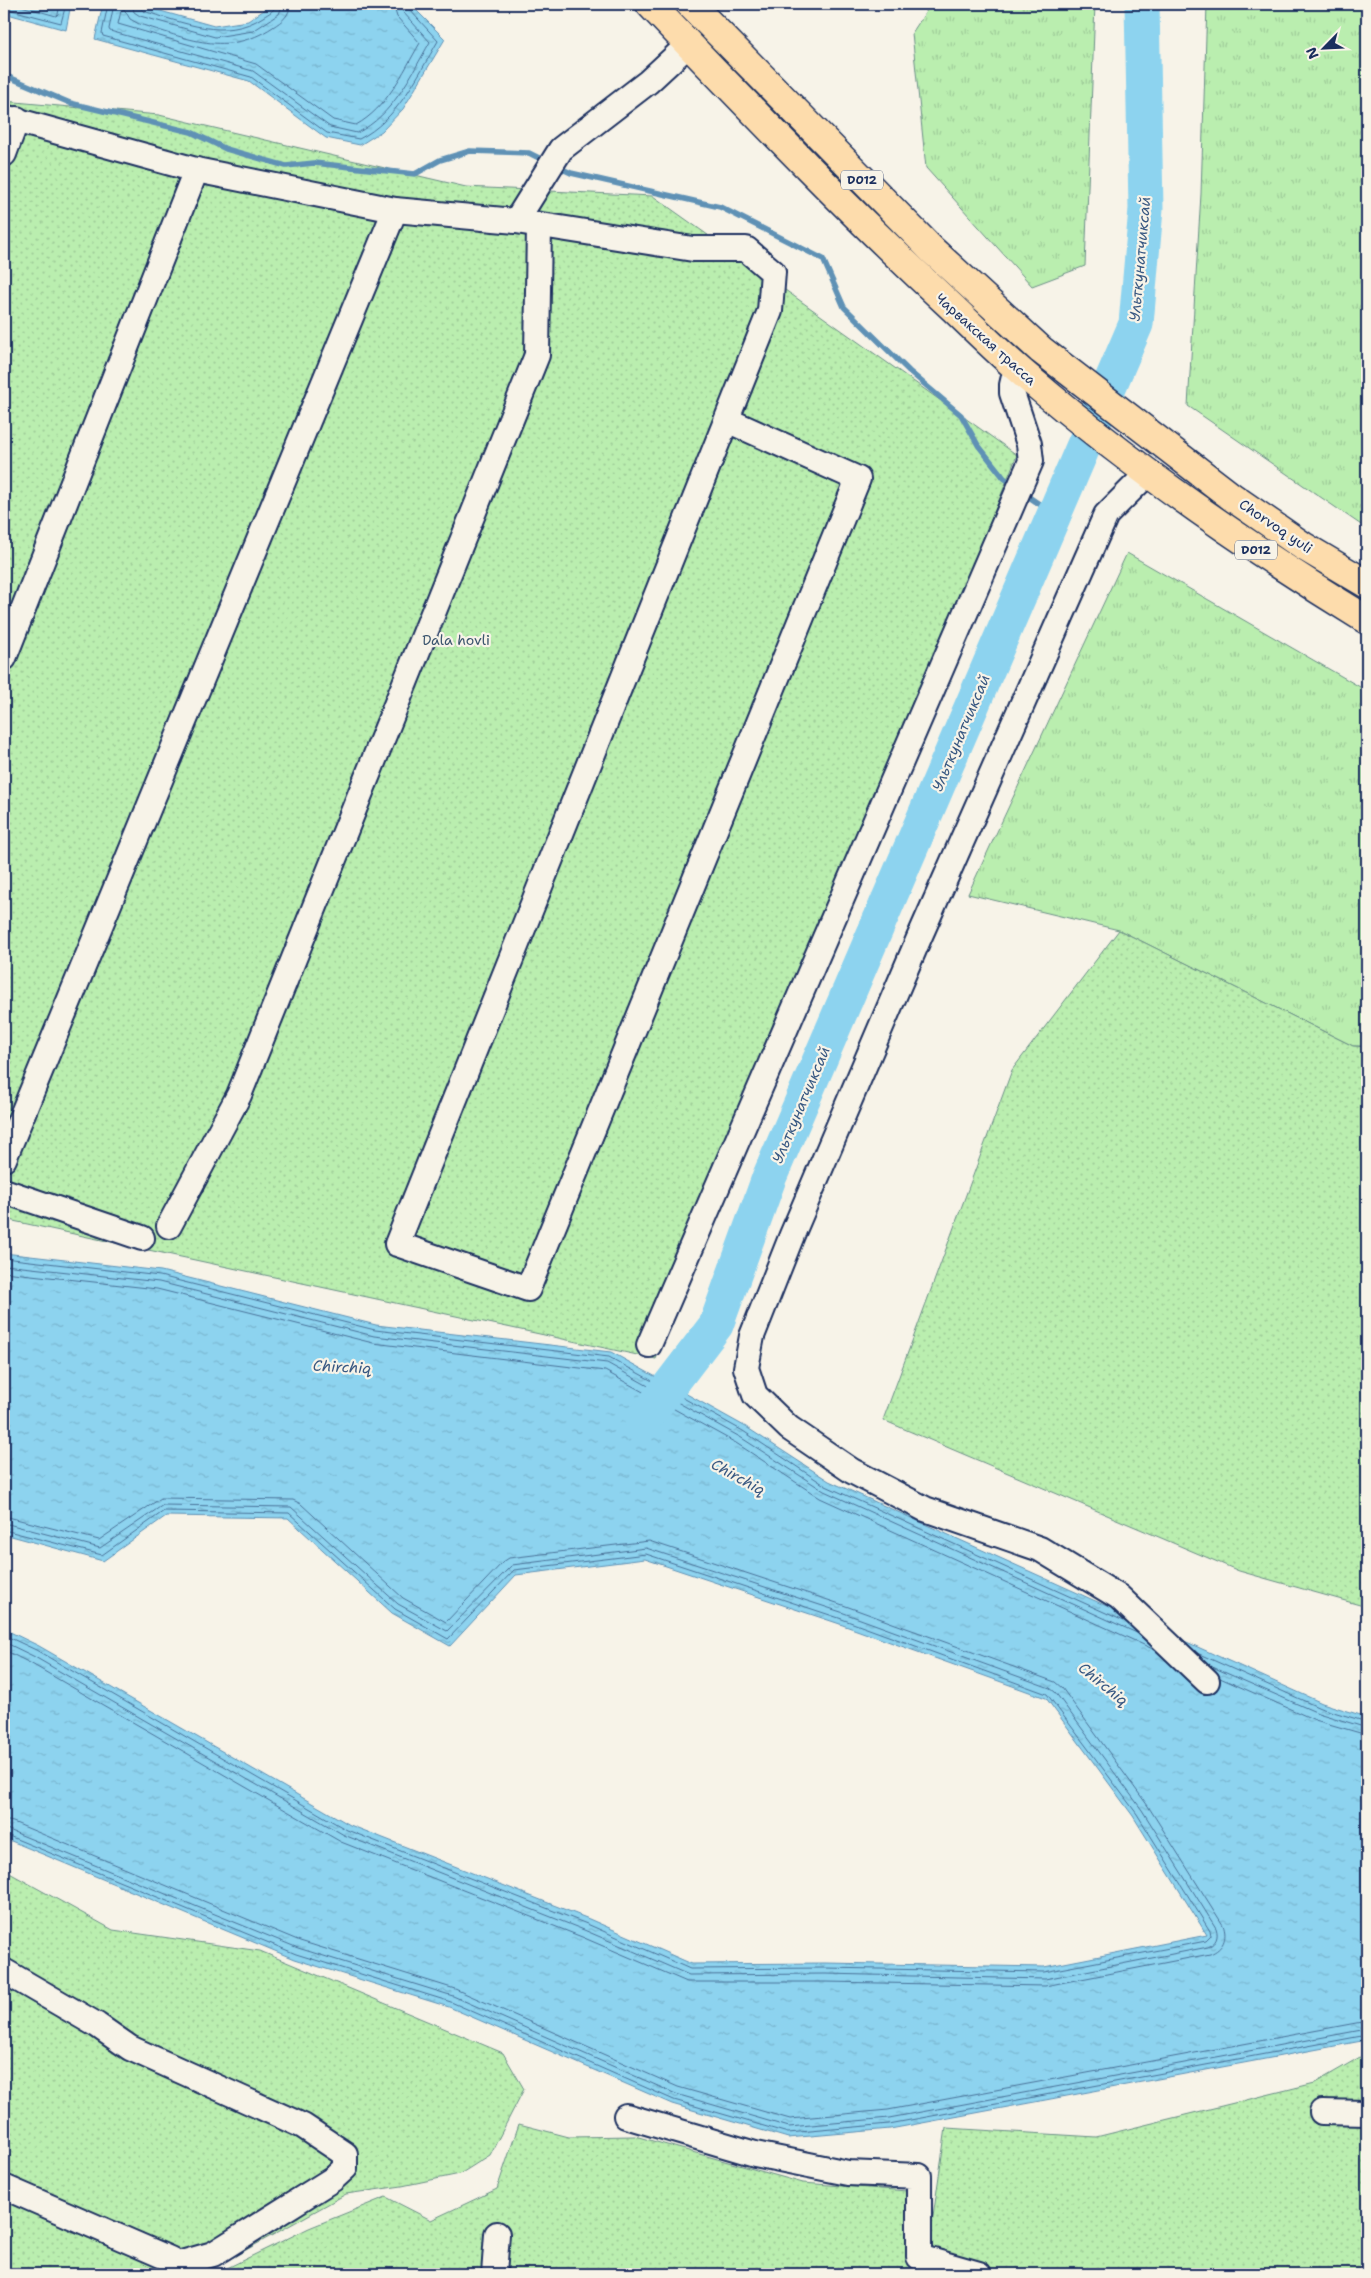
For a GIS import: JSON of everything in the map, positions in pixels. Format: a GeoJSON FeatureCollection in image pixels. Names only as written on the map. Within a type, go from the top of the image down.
{"type":"FeatureCollection","features":[{"type":"Feature","properties":{"kind":"highway","name":"Чарвакская трасса"},"geometry":{"type":"LineString","coordinates":[[650,4],[912,270],[1022,372],[1148,473],[1285,570],[1367,620]]}},
{"type":"Feature","properties":{"kind":"highway","name":"Чарвакская трасса"},"geometry":{"type":"LineString","coordinates":[[690,4],[933,251],[1041,350],[1164,446]]}},
{"type":"Feature","properties":{"kind":"highway","name":"Chorvoq yuli"},"geometry":{"type":"LineString","coordinates":[[1164,446],[1303,546],[1367,584]]}},
{"type":"Feature","properties":{"kind":"street"},"geometry":{"type":"LineString","coordinates":[[169,1226],[238,1095],[537,355],[528,223],[561,149],[648,82],[689,44]]}},
{"type":"Feature","properties":{"kind":"street"},"geometry":{"type":"LineString","coordinates":[[4,154],[10,118],[196,170],[395,210],[528,223],[693,249],[746,249],[774,272],[770,311],[397,1244],[528,1289],[858,479],[727,420]]}},
{"type":"Feature","properties":{"kind":"street"},"geometry":{"type":"LineString","coordinates":[[5,652],[196,170]]}},
{"type":"Feature","properties":{"kind":"street"},"geometry":{"type":"LineString","coordinates":[[4,1159],[395,210]]}},
{"type":"Feature","properties":{"kind":"street"},"geometry":{"type":"LineString","coordinates":[[649,1345],[1030,461],[1029,444],[1012,393],[1012,385],[1022,372]]}},
{"type":"Feature","properties":{"kind":"street"},"geometry":{"type":"LineString","coordinates":[[1148,473],[1106,515],[919,938],[796,1226],[752,1336],[746,1368],[755,1395],[789,1428],[852,1471],[925,1509],[1040,1549],[1119,1597],[1207,1681]]}},
{"type":"Feature","properties":{"kind":"street"},"geometry":{"type":"LineString","coordinates":[[4,1191],[142,1238]]}},
{"type":"Feature","properties":{"kind":"street"},"geometry":{"type":"LineString","coordinates":[[4,1971],[97,2025],[130,2048],[302,2126],[345,2154],[345,2168],[333,2179],[214,2254],[171,2270],[170,2259],[4,2187]]}},
{"type":"Feature","properties":{"kind":"street"},"geometry":{"type":"LineString","coordinates":[[1322,2112],[1367,2113]]}},
{"type":"Feature","properties":{"kind":"street"},"geometry":{"type":"LineString","coordinates":[[626,2116],[755,2154],[848,2173],[919,2176],[919,2256],[979,2274]]}},
{"type":"Feature","properties":{"kind":"street"},"geometry":{"type":"LineString","coordinates":[[494,2274],[497,2234]]}},
{"type":"Feature","properties":{"kind":"green space"},"geometry":{"type":"Polygon","coordinates":[[[931,4],[1095,4],[1085,266],[1032,286],[926,168],[912,33],[931,4]]]}},
{"type":"Feature","properties":{"kind":"green space"},"geometry":{"type":"Polygon","coordinates":[[[1207,4],[1367,4],[1367,529],[1188,406],[1201,194],[1207,4]]]}},
{"type":"Feature","properties":{"kind":"green space","name":"Dala hovli"},"geometry":{"type":"Polygon","coordinates":[[[4,101],[159,115],[466,187],[653,196],[1017,455],[656,1359],[4,1219],[4,101]]]}},
{"type":"Feature","properties":{"kind":"green space"},"geometry":{"type":"Polygon","coordinates":[[[1127,553],[1367,691],[1367,1046],[1353,1046],[1119,930],[968,894],[1127,553]]]}},
{"type":"Feature","properties":{"kind":"green space"},"geometry":{"type":"Polygon","coordinates":[[[1119,930],[1353,1046],[1367,1047],[1367,1607],[1239,1571],[883,1420],[1012,1070],[1119,930]]]}},
{"type":"Feature","properties":{"kind":"green space"},"geometry":{"type":"Polygon","coordinates":[[[4,1870],[113,1930],[260,1951],[503,2053],[524,2089],[490,2155],[460,2174],[402,2186],[346,2194],[203,2274],[4,2274],[4,1870]]]}},
{"type":"Feature","properties":{"kind":"green space"},"geometry":{"type":"Polygon","coordinates":[[[1367,2053],[1367,2274],[929,2274],[925,2272],[946,2128],[1096,2137],[1315,2083],[1367,2053]]]}},
{"type":"Feature","properties":{"kind":"green space"},"geometry":{"type":"Polygon","coordinates":[[[519,2124],[569,2137],[635,2136],[803,2183],[907,2191],[912,2264],[906,2274],[215,2274],[309,2228],[386,2197],[431,2220],[497,2189],[519,2124]]]}},
{"type":"Feature","properties":{"kind":"water"},"geometry":{"type":"Polygon","coordinates":[[[4,4],[71,4],[66,30],[4,13],[4,4]]]}},
{"type":"Feature","properties":{"kind":"water"},"geometry":{"type":"Polygon","coordinates":[[[103,4],[139,5],[214,26],[248,21],[273,4],[410,4],[445,39],[403,109],[382,131],[360,145],[326,138],[249,81],[95,39],[103,4]]]}},
{"type":"Feature","properties":{"kind":"water","name":"Chirchiq"},"geometry":{"type":"Polygon","coordinates":[[[4,1253],[161,1271],[376,1325],[611,1352],[746,1427],[829,1481],[1322,1703],[1367,1717],[1367,2040],[890,2129],[788,2138],[672,2104],[449,2007],[294,1959],[4,1838],[4,1629],[39,1646],[350,1825],[589,1919],[692,1964],[825,1963],[1044,1967],[1207,1935],[1133,1816],[1046,1698],[837,1623],[645,1559],[516,1575],[450,1646],[392,1613],[288,1518],[166,1516],[103,1561],[4,1534],[4,1253]]]}},
{"type":"Feature","properties":{"kind":"waterway","name":"Ульткунатчиксай"},"geometry":{"type":"LineString","coordinates":[[642,1422],[716,1325],[769,1178],[1136,324],[1146,209],[1142,4]]}},
{"type":"Feature","properties":{"kind":"waterway"},"geometry":{"type":"LineString","coordinates":[[4,75],[70,103],[191,132],[226,149],[286,166],[314,163],[415,174],[440,160],[470,151],[529,153],[547,162]]}},
{"type":"Feature","properties":{"kind":"waterway"},"geometry":{"type":"LineString","coordinates":[[556,166],[571,173],[720,207],[823,259],[844,307],[909,371],[961,415],[978,445],[1004,478],[1014,485]]}},
{"type":"Feature","properties":{"kind":"waterway"},"geometry":{"type":"LineString","coordinates":[[1023,493],[1054,514]]}}]}
